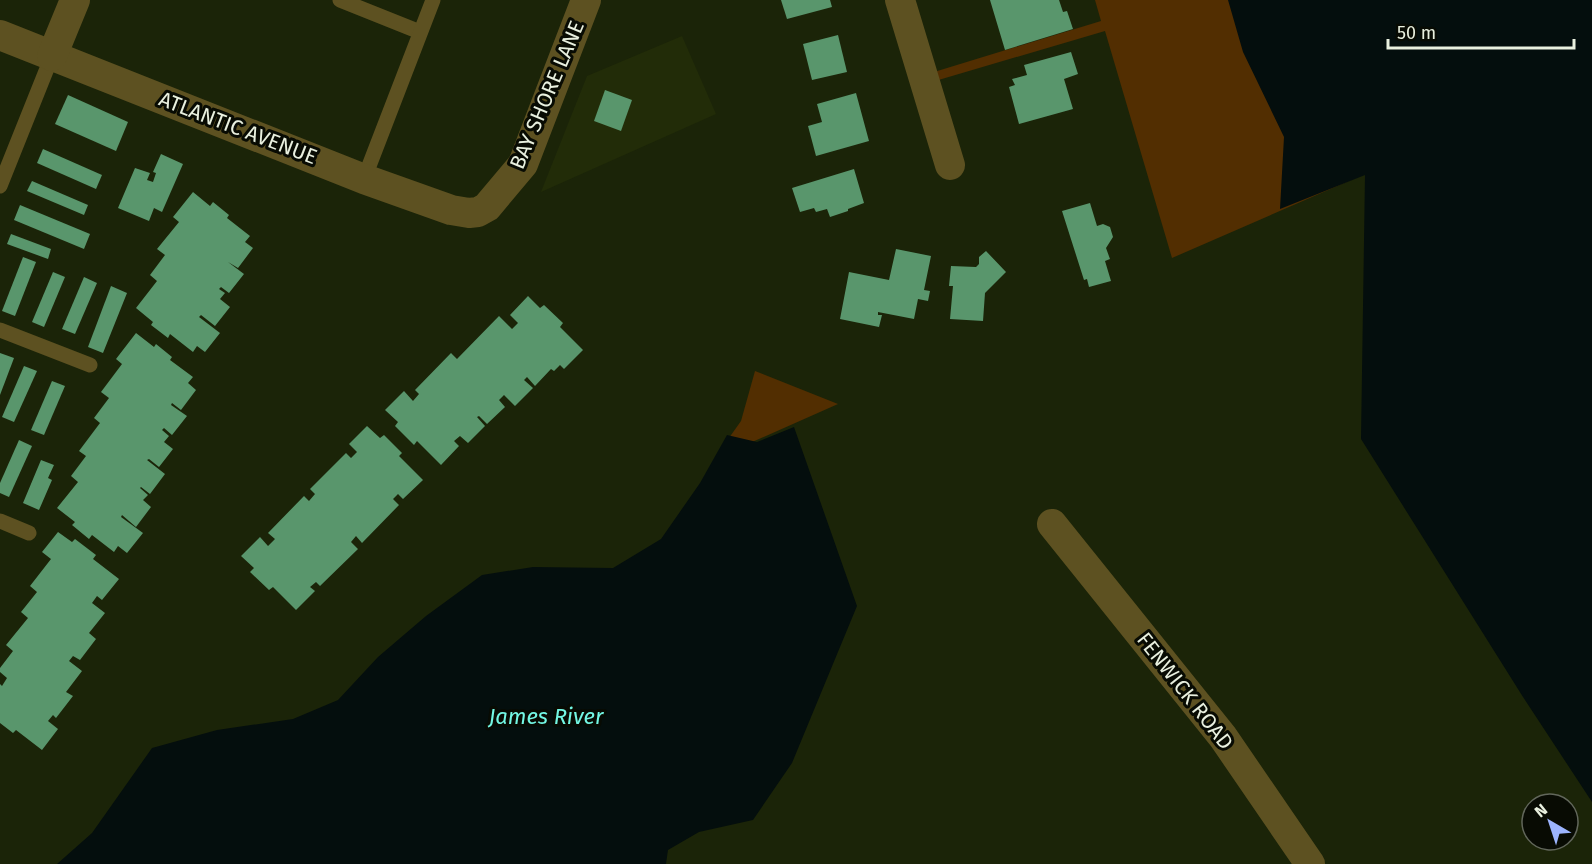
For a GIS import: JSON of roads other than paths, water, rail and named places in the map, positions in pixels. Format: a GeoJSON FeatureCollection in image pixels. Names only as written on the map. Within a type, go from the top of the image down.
{"type":"FeatureCollection","features":[{"type":"Feature","properties":{"kind":"street"},"geometry":{"type":"LineString","coordinates":[[52,56],[75,0]]}},
{"type":"Feature","properties":{"kind":"street","name":"BAY SHORE LANE"},"geometry":{"type":"LineString","coordinates":[[478,212],[488,207],[523,164],[586,0]]}},
{"type":"Feature","properties":{"kind":"street"},"geometry":{"type":"LineString","coordinates":[[900,0],[950,165]]}},
{"type":"Feature","properties":{"kind":"street","name":"ATLANTIC AVENUE"},"geometry":{"type":"LineString","coordinates":[[0,35],[364,179],[451,210],[478,212]]}},
{"type":"Feature","properties":{"kind":"street","name":"FENWICK ROAD"},"geometry":{"type":"LineString","coordinates":[[1052,524],[1223,737],[1310,864]]}},
{"type":"Feature","properties":{"kind":"lane"},"geometry":{"type":"LineString","coordinates":[[340,0],[420,32]]}},
{"type":"Feature","properties":{"kind":"lane"},"geometry":{"type":"LineString","coordinates":[[364,179],[433,0]]}},
{"type":"Feature","properties":{"kind":"lane"},"geometry":{"type":"LineString","coordinates":[[0,186],[52,56]]}},
{"type":"Feature","properties":{"kind":"lane"},"geometry":{"type":"LineString","coordinates":[[0,330],[90,365]]}},
{"type":"Feature","properties":{"kind":"lane"},"geometry":{"type":"LineString","coordinates":[[0,520],[29,533]]}},
{"type":"Feature","properties":{"kind":"water"},"geometry":{"type":"Polygon","coordinates":[[[1228,0],[1592,0],[1592,802],[1523,697],[1361,439],[1365,175],[1280,209],[1284,137],[1243,52],[1228,0]]]}},
{"type":"Feature","properties":{"kind":"water","name":"James River"},"geometry":{"type":"Polygon","coordinates":[[[794,427],[857,606],[792,763],[753,820],[699,832],[668,850],[666,864],[57,864],[92,833],[152,748],[217,730],[293,719],[338,700],[378,657],[426,616],[482,575],[533,567],[613,568],[661,539],[700,483],[727,435],[757,442],[794,427]]]}}]}
